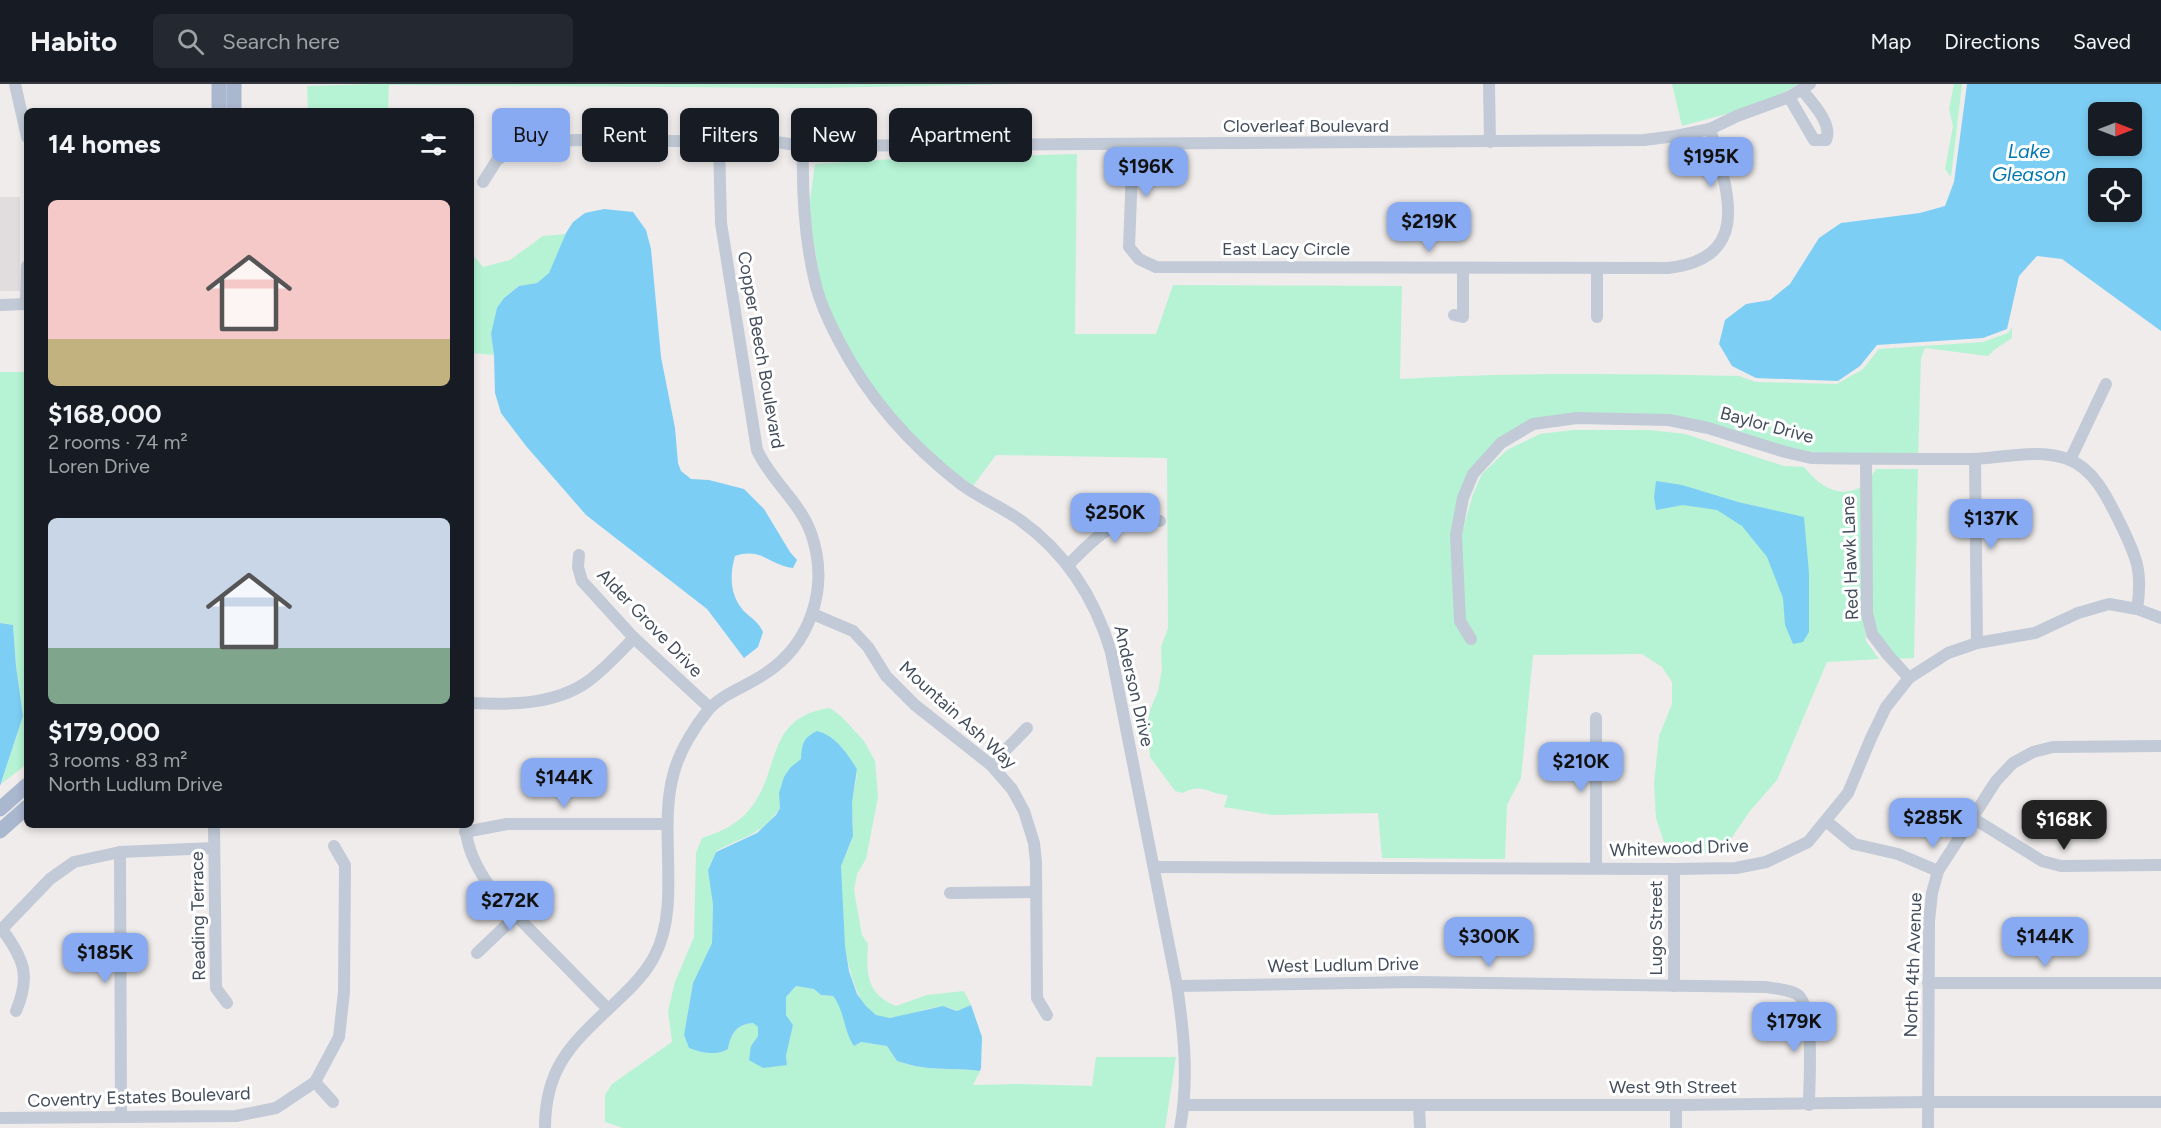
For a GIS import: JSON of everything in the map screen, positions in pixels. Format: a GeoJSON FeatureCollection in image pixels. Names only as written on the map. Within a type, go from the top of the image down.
{"type":"FeatureCollection","features":[{"type":"Feature","properties":{"kind":"main road"},"geometry":{"type":"LineString","coordinates":[[219,84],[219,108]]}},
{"type":"Feature","properties":{"kind":"main road"},"geometry":{"type":"LineString","coordinates":[[234,84],[234,108]]}},
{"type":"Feature","properties":{"kind":"main road"},"geometry":{"type":"LineString","coordinates":[[0,810],[24,788]]}},
{"type":"Feature","properties":{"kind":"main road"},"geometry":{"type":"LineString","coordinates":[[0,831],[24,810]]}},
{"type":"Feature","properties":{"kind":"street"},"geometry":{"type":"LineString","coordinates":[[15,84],[24,124]]}},
{"type":"Feature","properties":{"kind":"street"},"geometry":{"type":"LineString","coordinates":[[1489,84],[1490,142]]}},
{"type":"Feature","properties":{"kind":"street"},"geometry":{"type":"LineString","coordinates":[[1789,97],[1814,140],[1826,140],[1828,135],[1825,123],[1806,87]]}},
{"type":"Feature","properties":{"kind":"street","name":"Cloverleaf Boulevard"},"geometry":{"type":"LineString","coordinates":[[877,146],[1133,146],[1644,140],[1710,129],[1789,97],[1806,87]]}},
{"type":"Feature","properties":{"kind":"street","name":"East Lacy Circle"},"geometry":{"type":"LineString","coordinates":[[1133,146],[1129,247],[1139,259],[1156,267],[1668,268],[1697,263],[1718,249],[1726,229],[1729,197],[1710,129]]}},
{"type":"Feature","properties":{"kind":"street","name":"Cloverleaf Boulevard"},"geometry":{"type":"LineString","coordinates":[[483,182],[497,160],[515,149],[539,142],[576,140],[680,142]]}},
{"type":"Feature","properties":{"kind":"street","name":"Copper Beech Boulevard"},"geometry":{"type":"LineString","coordinates":[[545,1128],[545,1109],[559,1064],[567,1050],[638,981],[656,955],[664,931],[668,906],[666,824],[674,771],[682,749],[710,708],[727,694],[763,675],[786,658],[800,640],[813,614],[819,583],[812,536],[801,513],[762,462],[757,450],[721,224],[719,162]]}},
{"type":"Feature","properties":{"kind":"street","name":"Anderson Drive"},"geometry":{"type":"LineString","coordinates":[[803,162],[802,188],[816,287],[831,326],[850,364],[896,426],[916,447],[963,486],[1018,519],[1043,538],[1069,564],[1104,629],[1111,652],[1177,986],[1186,1061],[1185,1105],[1180,1128]]}},
{"type":"Feature","properties":{"kind":"street"},"geometry":{"type":"LineString","coordinates":[[1454,315],[1463,317],[1463,268]]}},
{"type":"Feature","properties":{"kind":"street"},"geometry":{"type":"LineString","coordinates":[[1596,317],[1597,268]]}},
{"type":"Feature","properties":{"kind":"street"},"geometry":{"type":"LineString","coordinates":[[0,305],[24,304]]}},
{"type":"Feature","properties":{"kind":"street"},"geometry":{"type":"LineString","coordinates":[[2070,459],[2106,384]]}},
{"type":"Feature","properties":{"kind":"street","name":"Baylor Drive"},"geometry":{"type":"LineString","coordinates":[[1471,639],[1460,621],[1456,535],[1463,498],[1473,474],[1501,443],[1533,424],[1577,418],[1669,420],[1708,428],[1811,458],[1975,459],[2044,453],[2070,459],[2091,475],[2109,500],[2134,553],[2139,573],[2136,609]]}},
{"type":"Feature","properties":{"kind":"street","name":"Red Hawk Lane"},"geometry":{"type":"LineString","coordinates":[[1866,459],[1867,613],[1872,634],[1910,678]]}},
{"type":"Feature","properties":{"kind":"street"},"geometry":{"type":"LineString","coordinates":[[1975,459],[1977,643]]}},
{"type":"Feature","properties":{"kind":"street"},"geometry":{"type":"LineString","coordinates":[[1069,564],[1113,527],[1126,522],[1161,521]]}},
{"type":"Feature","properties":{"kind":"street","name":"Alder Grove Drive"},"geometry":{"type":"LineString","coordinates":[[579,555],[578,567],[582,581],[634,638],[710,708]]}},
{"type":"Feature","properties":{"kind":"street","name":"Whitewood Drive"},"geometry":{"type":"LineString","coordinates":[[1154,867],[1674,869],[1736,868],[1766,862],[1808,842],[1848,793],[1886,707],[1910,678],[1948,653],[1977,643],[2035,633],[2078,613],[2109,604],[2136,609],[2161,618]]}},
{"type":"Feature","properties":{"kind":"street","name":"Mountain Ash Way"},"geometry":{"type":"LineString","coordinates":[[813,614],[853,631],[868,647],[886,676],[915,705],[991,765],[1012,789],[1030,827],[1036,862],[1037,998],[1047,1015]]}},
{"type":"Feature","properties":{"kind":"street"},"geometry":{"type":"LineString","coordinates":[[474,703],[514,703],[556,697],[572,691],[588,681],[634,638]]}},
{"type":"Feature","properties":{"kind":"street"},"geometry":{"type":"LineString","coordinates":[[1596,718],[1596,868]]}},
{"type":"Feature","properties":{"kind":"street"},"geometry":{"type":"LineString","coordinates":[[991,765],[1027,728]]}},
{"type":"Feature","properties":{"kind":"street","name":"North 4th Avenue"},"geometry":{"type":"LineString","coordinates":[[1928,1128],[1929,921],[1932,893],[1938,871],[1996,781],[2013,763],[2033,752],[2053,747],[2161,746]]}},
{"type":"Feature","properties":{"kind":"street"},"geometry":{"type":"LineString","coordinates":[[1971,817],[2042,861],[2061,866],[2161,865]]}},
{"type":"Feature","properties":{"kind":"street"},"geometry":{"type":"LineString","coordinates":[[1826,821],[1854,844],[1898,854],[1938,871]]}},
{"type":"Feature","properties":{"kind":"street"},"geometry":{"type":"LineString","coordinates":[[474,827],[507,824],[666,824]]}},
{"type":"Feature","properties":{"kind":"street","name":"Reading Terrace"},"geometry":{"type":"LineString","coordinates":[[214,828],[216,988],[227,1003]]}},
{"type":"Feature","properties":{"kind":"street"},"geometry":{"type":"LineString","coordinates":[[465,828],[471,854],[481,874],[496,895],[608,1009]]}},
{"type":"Feature","properties":{"kind":"street","name":"Coventry Estates Boulevard"},"geometry":{"type":"LineString","coordinates":[[0,1118],[236,1116],[276,1108],[315,1082],[339,1037],[344,992],[345,866],[334,846]]}},
{"type":"Feature","properties":{"kind":"street"},"geometry":{"type":"LineString","coordinates":[[16,1011],[24,993],[24,973],[18,951],[1,930],[50,879],[74,862],[120,852],[214,848]]}},
{"type":"Feature","properties":{"kind":"street"},"geometry":{"type":"LineString","coordinates":[[120,852],[121,1117]]}},
{"type":"Feature","properties":{"kind":"street","name":"Lugo Street"},"geometry":{"type":"LineString","coordinates":[[1674,869],[1674,986]]}},
{"type":"Feature","properties":{"kind":"street"},"geometry":{"type":"LineString","coordinates":[[950,893],[1035,892]]}},
{"type":"Feature","properties":{"kind":"street"},"geometry":{"type":"LineString","coordinates":[[477,953],[516,916]]}},
{"type":"Feature","properties":{"kind":"street","name":"West Ludlum Drive"},"geometry":{"type":"LineString","coordinates":[[1177,986],[1413,982],[1766,987],[1796,993],[1802,1000],[1809,1017],[1809,1105]]}},
{"type":"Feature","properties":{"kind":"street"},"geometry":{"type":"LineString","coordinates":[[1928,983],[2161,983]]}},
{"type":"Feature","properties":{"kind":"street"},"geometry":{"type":"LineString","coordinates":[[315,1082],[333,1102]]}},
{"type":"Feature","properties":{"kind":"street","name":"West 9th Street"},"geometry":{"type":"LineString","coordinates":[[1185,1105],[1809,1105],[1928,1102],[2161,1102]]}},
{"type":"Feature","properties":{"kind":"street"},"geometry":{"type":"LineString","coordinates":[[1676,1105],[1676,1128]]}},
{"type":"Feature","properties":{"kind":"street"},"geometry":{"type":"LineString","coordinates":[[1419,1106],[1420,1128]]}},
{"type":"Feature","properties":{"kind":"shaded area"},"geometry":{"type":"Polygon","coordinates":[[[0,197],[20,197],[20,291],[0,291],[0,197]]]}},
{"type":"Feature","properties":{"kind":"green space"},"geometry":{"type":"Polygon","coordinates":[[[375,84],[1020,84],[816,88],[389,85],[388,108],[308,108],[307,86],[375,84]]]}},
{"type":"Feature","properties":{"kind":"green space"},"geometry":{"type":"Polygon","coordinates":[[[1672,84],[1798,84],[1771,99],[1682,126],[1672,84]]]}},
{"type":"Feature","properties":{"kind":"green space"},"geometry":{"type":"Polygon","coordinates":[[[1954,84],[1962,84],[1951,177],[1945,169],[1953,126],[1949,109],[1954,84]]]}},
{"type":"Feature","properties":{"kind":"green space"},"geometry":{"type":"Polygon","coordinates":[[[1077,154],[1075,334],[1156,334],[1173,285],[1402,286],[1400,379],[1527,374],[1654,375],[1739,376],[1756,382],[1837,384],[1863,369],[1879,349],[1983,342],[2008,333],[2012,327],[2012,338],[1988,356],[1925,348],[1921,358],[1918,460],[1786,457],[1687,426],[1612,422],[1537,426],[1502,443],[1464,492],[1461,535],[1473,494],[1482,474],[1507,450],[1540,434],[1573,430],[1650,430],[1685,434],[1784,466],[1804,467],[1816,480],[1830,489],[1845,492],[1861,487],[1863,613],[1866,641],[1879,659],[1827,662],[1777,780],[1750,811],[1728,843],[1708,853],[1690,854],[1666,848],[1656,818],[1654,783],[1659,736],[1672,704],[1672,682],[1662,667],[1642,654],[1533,655],[1521,778],[1507,805],[1505,859],[1382,858],[1378,813],[1272,815],[1224,807],[1228,795],[1201,789],[1183,793],[1175,791],[1150,757],[1147,726],[1150,710],[1158,691],[1162,669],[1161,647],[1168,628],[1167,458],[996,455],[973,486],[919,444],[869,384],[836,324],[821,286],[811,224],[809,208],[815,164],[877,162],[877,160],[889,159],[889,162],[1032,162],[1032,155],[1077,154]],[[1461,539],[1456,623],[1469,645],[1477,641],[1465,620],[1461,539]]]}},
{"type":"Feature","properties":{"kind":"green space"},"geometry":{"type":"Polygon","coordinates":[[[566,234],[549,273],[537,283],[519,286],[504,298],[491,334],[494,355],[474,353],[474,256],[483,267],[510,260],[543,236],[566,234]]]}},
{"type":"Feature","properties":{"kind":"green space"},"geometry":{"type":"Polygon","coordinates":[[[0,372],[24,372],[24,766],[1,784],[23,716],[13,625],[0,623],[0,372]]]}},
{"type":"Feature","properties":{"kind":"green space"},"geometry":{"type":"Polygon","coordinates":[[[1876,469],[1918,469],[1914,658],[1891,659],[1875,639],[1872,612],[1871,477],[1876,469]]]}},
{"type":"Feature","properties":{"kind":"green space"},"geometry":{"type":"Polygon","coordinates":[[[830,708],[842,717],[864,741],[875,761],[878,797],[866,859],[857,874],[854,890],[862,935],[868,944],[868,973],[873,988],[886,1001],[896,1006],[927,995],[964,991],[971,1005],[957,1011],[948,1007],[938,1007],[887,1018],[877,1015],[866,1006],[857,991],[850,971],[842,925],[840,883],[842,864],[853,833],[852,801],[857,769],[836,742],[803,759],[788,772],[780,793],[780,808],[766,824],[759,830],[716,851],[708,869],[713,905],[712,943],[693,983],[684,1035],[689,1048],[719,1053],[728,1049],[731,1038],[739,1027],[753,1023],[758,1027],[758,1036],[751,1046],[787,1065],[786,1056],[793,1025],[786,1015],[786,997],[796,986],[814,989],[821,995],[833,996],[841,1006],[854,1046],[861,1042],[887,1046],[897,1061],[918,1067],[980,1071],[973,1085],[1092,1086],[1096,1057],[1176,1057],[1165,1128],[623,1128],[605,1122],[605,1095],[612,1084],[672,1042],[668,1011],[675,982],[694,937],[696,853],[702,838],[728,827],[749,810],[759,795],[784,734],[794,722],[809,713],[830,708]]]}},
{"type":"Feature","properties":{"kind":"water","name":"Lake Gleason"},"geometry":{"type":"Polygon","coordinates":[[[1967,84],[2161,84],[2161,331],[2062,259],[2037,256],[2019,276],[2007,329],[1983,338],[1877,345],[1860,366],[1838,381],[1756,378],[1732,366],[1719,344],[1725,320],[1746,304],[1770,300],[1790,284],[1819,238],[1841,223],[1920,213],[1945,206],[1954,182],[1967,84]]]}},
{"type":"Feature","properties":{"kind":"water"},"geometry":{"type":"Polygon","coordinates":[[[604,209],[633,212],[646,230],[651,249],[661,357],[681,471],[691,479],[709,480],[744,489],[764,509],[797,560],[793,568],[759,555],[735,556],[732,572],[734,595],[741,608],[763,632],[758,647],[744,658],[707,609],[586,515],[526,446],[501,413],[495,393],[491,334],[497,308],[504,298],[519,286],[537,283],[549,273],[573,222],[585,213],[604,209]]]}},
{"type":"Feature","properties":{"kind":"water"},"geometry":{"type":"Polygon","coordinates":[[[1656,481],[1682,485],[1738,502],[1804,517],[1809,573],[1809,632],[1803,642],[1793,644],[1785,625],[1783,598],[1767,557],[1742,526],[1717,510],[1683,505],[1656,510],[1654,497],[1656,481]]]}},
{"type":"Feature","properties":{"kind":"water"},"geometry":{"type":"Polygon","coordinates":[[[0,623],[13,625],[23,716],[0,786],[0,623]]]}},
{"type":"Feature","properties":{"kind":"water"},"geometry":{"type":"Polygon","coordinates":[[[817,731],[835,741],[857,769],[852,803],[853,836],[841,866],[845,946],[849,971],[857,994],[876,1015],[890,1018],[943,1006],[957,1011],[971,1005],[982,1037],[980,1071],[918,1067],[897,1061],[887,1046],[861,1042],[854,1046],[840,1008],[833,996],[821,995],[814,989],[796,986],[786,997],[786,1015],[793,1025],[786,1056],[787,1065],[763,1068],[749,1060],[751,1046],[758,1036],[758,1027],[753,1023],[739,1027],[731,1038],[728,1049],[723,1051],[709,1053],[689,1048],[684,1035],[693,983],[712,943],[713,905],[708,870],[716,852],[757,833],[776,815],[780,808],[779,793],[784,777],[790,768],[801,759],[806,739],[817,731]]]}}]}
